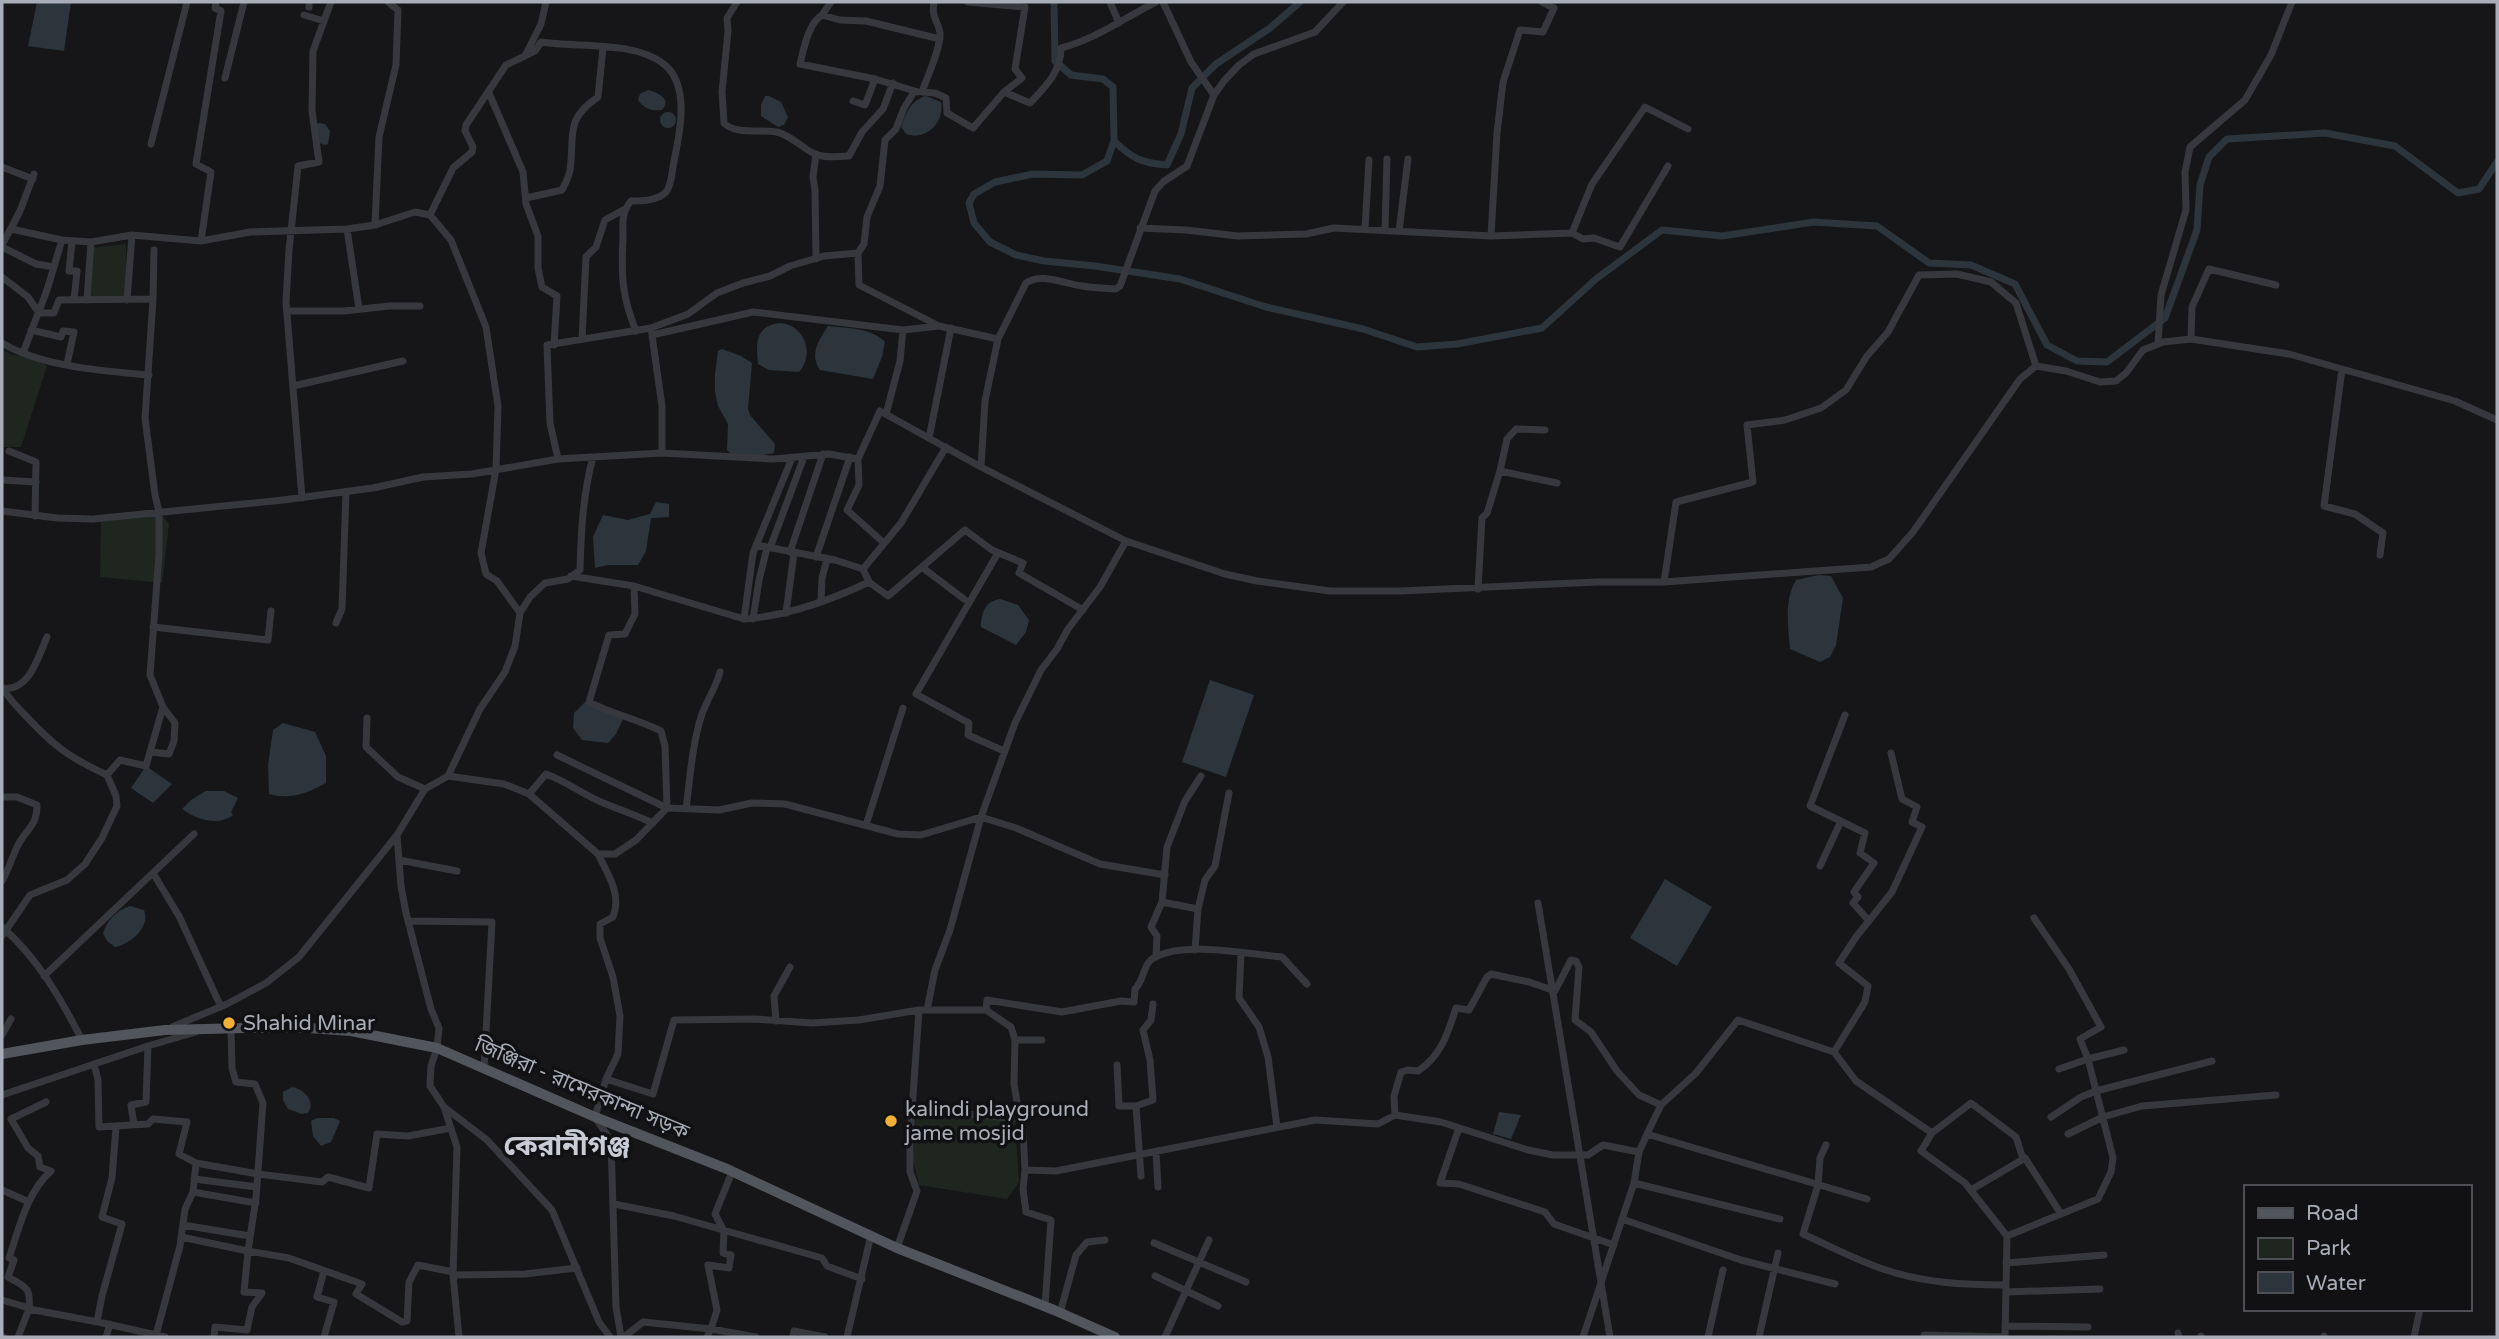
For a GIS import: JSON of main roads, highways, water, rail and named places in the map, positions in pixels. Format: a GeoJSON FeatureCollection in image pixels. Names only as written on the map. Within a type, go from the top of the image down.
{"type":"FeatureCollection","features":[{"type":"Feature","properties":{"kind":"main road","name":"জিঞ্জিরা - রামেরকান্দা সড়ক"},"geometry":{"type":"LineString","coordinates":[[2,1054],[82,1040],[164,1030],[293,1027],[351,1031],[437,1048],[595,1117],[732,1172],[897,1248],[1060,1312],[1115,1337]]}},
{"type":"Feature","properties":{"kind":"water"},"geometry":{"type":"Polygon","coordinates":[[[37,2],[71,2],[64,51],[28,46],[37,2]]]}},
{"type":"Feature","properties":{"kind":"water"},"geometry":{"type":"Polygon","coordinates":[[[648,90],[665,100],[662,110],[648,109],[638,100],[640,94],[648,90]]]}},
{"type":"Feature","properties":{"kind":"water"},"geometry":{"type":"Polygon","coordinates":[[[765,96],[781,102],[788,117],[784,125],[778,127],[761,116],[761,105],[765,96]]]}},
{"type":"Feature","properties":{"kind":"water"},"geometry":{"type":"Polygon","coordinates":[[[926,96],[941,102],[937,123],[920,135],[906,134],[901,127],[907,112],[916,101],[926,96]]]}},
{"type":"Feature","properties":{"kind":"water"},"geometry":{"type":"Polygon","coordinates":[[[665,112],[671,112],[676,120],[674,126],[665,128],[660,123],[660,117],[665,112]]]}},
{"type":"Feature","properties":{"kind":"water"},"geometry":{"type":"Polygon","coordinates":[[[319,123],[325,124],[330,131],[328,144],[316,142],[319,123]]]}},
{"type":"Feature","properties":{"kind":"water"},"geometry":{"type":"Polygon","coordinates":[[[780,323],[796,329],[805,342],[806,357],[799,372],[769,370],[758,364],[759,337],[766,328],[780,323]]]}},
{"type":"Feature","properties":{"kind":"water"},"geometry":{"type":"Polygon","coordinates":[[[828,326],[866,331],[885,342],[873,379],[820,370],[815,353],[828,326]]]}},
{"type":"Feature","properties":{"kind":"water"},"geometry":{"type":"Polygon","coordinates":[[[722,349],[752,363],[748,409],[775,444],[774,453],[758,456],[731,454],[727,450],[728,424],[718,406],[715,392],[718,351],[722,349]]]}},
{"type":"Feature","properties":{"kind":"water"},"geometry":{"type":"Polygon","coordinates":[[[656,502],[669,504],[669,517],[651,518],[646,551],[638,565],[595,568],[593,537],[603,515],[628,520],[650,514],[656,502]]]}},
{"type":"Feature","properties":{"kind":"water"},"geometry":{"type":"Polygon","coordinates":[[[1819,575],[1831,576],[1843,598],[1836,645],[1830,657],[1820,662],[1790,649],[1788,613],[1796,580],[1819,575]]]}},
{"type":"Feature","properties":{"kind":"water"},"geometry":{"type":"Polygon","coordinates":[[[1000,599],[1018,605],[1029,620],[1026,632],[1016,645],[981,627],[985,608],[1000,599]]]}},
{"type":"Feature","properties":{"kind":"water"},"geometry":{"type":"Polygon","coordinates":[[[1210,680],[1254,695],[1226,777],[1182,762],[1210,680]]]}},
{"type":"Feature","properties":{"kind":"water"},"geometry":{"type":"Polygon","coordinates":[[[586,701],[623,719],[608,743],[582,740],[573,728],[574,713],[586,701]]]}},
{"type":"Feature","properties":{"kind":"water"},"geometry":{"type":"Polygon","coordinates":[[[283,723],[315,732],[326,756],[326,783],[299,795],[269,794],[268,765],[273,730],[283,723]]]}},
{"type":"Feature","properties":{"kind":"water"},"geometry":{"type":"Polygon","coordinates":[[[146,766],[172,784],[153,803],[131,788],[146,766]]]}},
{"type":"Feature","properties":{"kind":"water"},"geometry":{"type":"Polygon","coordinates":[[[206,791],[224,791],[238,798],[231,812],[233,815],[221,821],[214,821],[194,816],[182,809],[206,791]]]}},
{"type":"Feature","properties":{"kind":"water"},"geometry":{"type":"Polygon","coordinates":[[[1665,879],[1712,907],[1677,966],[1630,938],[1665,879]]]}},
{"type":"Feature","properties":{"kind":"water"},"geometry":{"type":"Polygon","coordinates":[[[130,906],[144,910],[145,923],[133,938],[115,947],[107,941],[103,933],[113,916],[130,906]]]}},
{"type":"Feature","properties":{"kind":"water"},"geometry":{"type":"Polygon","coordinates":[[[292,1087],[308,1096],[311,1104],[308,1113],[302,1114],[288,1109],[283,1100],[283,1092],[292,1087]]]}},
{"type":"Feature","properties":{"kind":"water"},"geometry":{"type":"Polygon","coordinates":[[[1499,1112],[1521,1115],[1511,1139],[1493,1134],[1499,1112]]]}},
{"type":"Feature","properties":{"kind":"water"},"geometry":{"type":"Polygon","coordinates":[[[317,1118],[334,1118],[340,1121],[331,1142],[321,1146],[313,1136],[311,1121],[317,1118]]]}},
{"type":"Feature","properties":{"kind":"waterway"},"geometry":{"type":"LineString","coordinates":[[1054,2],[1055,61],[1071,75],[1103,79],[1113,87],[1114,141],[1138,159],[1167,165],[1181,134],[1192,88],[1216,64],[1270,28],[1300,2]]}},
{"type":"Feature","properties":{"kind":"waterway"},"geometry":{"type":"LineString","coordinates":[[1114,141],[1107,161],[1082,175],[1033,174],[995,182],[974,194],[969,203],[974,223],[990,242],[1016,255],[1180,279],[1266,307],[1363,329],[1417,347],[1457,344],[1542,328],[1596,279],[1662,230],[1722,236],[1814,222],[1877,226],[1929,263],[1971,265],[2015,284],[2047,345],[2077,361],[2107,362],[2165,318],[2197,230],[2200,185],[2209,157],[2227,139],[2325,133],[2395,146],[2458,193],[2479,189],[2497,162]]}},
{"type":"Feature","properties":{"kind":"place","name":"Shahid Minar"},"geometry":{"type":"Point","coordinates":[229,1023]}},
{"type":"Feature","properties":{"kind":"place","name":"kalindi playground jame mosjid"},"geometry":{"type":"Point","coordinates":[891,1121]}},
{"type":"Feature","properties":{"kind":"district","name":"কেরানীগঞ্জ"},"geometry":{"type":"Point","coordinates":[567,1145]}}]}
